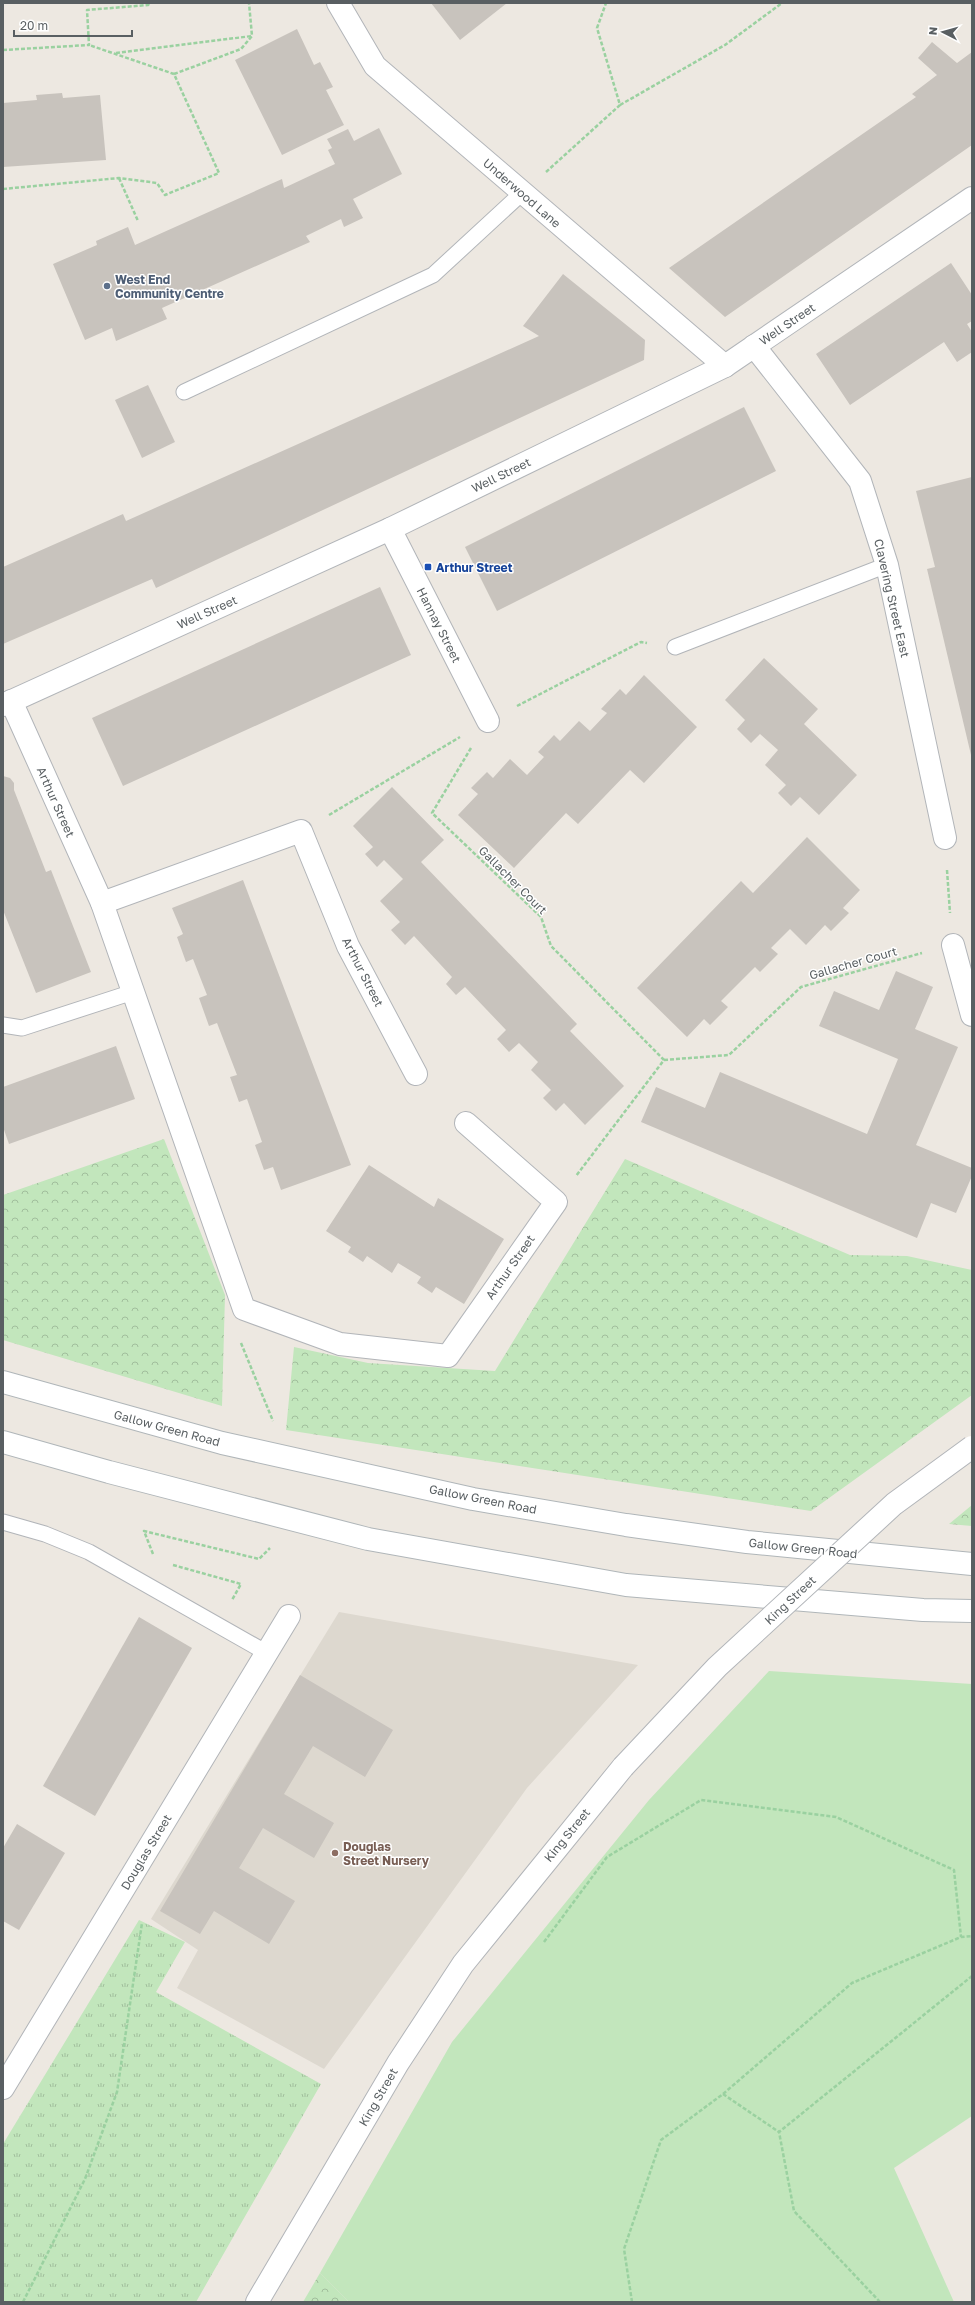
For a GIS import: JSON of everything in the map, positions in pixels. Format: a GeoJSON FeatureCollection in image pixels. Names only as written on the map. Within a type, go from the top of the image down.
{"type":"FeatureCollection","features":[{"type":"Feature","properties":{"kind":"street","name":"Underwood Lane"},"geometry":{"type":"LineString","coordinates":[[338,3],[375,66],[725,366]]}},
{"type":"Feature","properties":{"kind":"street","name":"Well Street"},"geometry":{"type":"LineString","coordinates":[[7,703],[390,530],[725,366],[972,198]]}},
{"type":"Feature","properties":{"kind":"street","name":"Clavering Street East"},"geometry":{"type":"LineString","coordinates":[[754,346],[860,480],[887,565],[945,838]]}},
{"type":"Feature","properties":{"kind":"street","name":"Hannay Street"},"geometry":{"type":"LineString","coordinates":[[390,530],[488,721]]}},
{"type":"Feature","properties":{"kind":"street","name":"Arthur Street"},"geometry":{"type":"LineString","coordinates":[[7,703],[102,903],[244,1309],[340,1344],[448,1356],[556,1202]]}},
{"type":"Feature","properties":{"kind":"street","name":"Arthur Street"},"geometry":{"type":"LineString","coordinates":[[102,903],[301,831],[348,946],[416,1074]]}},
{"type":"Feature","properties":{"kind":"street"},"geometry":{"type":"LineString","coordinates":[[953,945],[972,1015]]}},
{"type":"Feature","properties":{"kind":"street"},"geometry":{"type":"LineString","coordinates":[[466,1124],[556,1202]]}},
{"type":"Feature","properties":{"kind":"street","name":"Gallow Green Road"},"geometry":{"type":"LineString","coordinates":[[3,1382],[222,1443],[473,1499],[626,1525],[748,1542],[972,1564]]}},
{"type":"Feature","properties":{"kind":"street"},"geometry":{"type":"LineString","coordinates":[[3,1442],[109,1472],[368,1539],[626,1585],[923,1610],[972,1611]]}},
{"type":"Feature","properties":{"kind":"street","name":"King Street"},"geometry":{"type":"LineString","coordinates":[[257,2302],[398,2063],[463,1964],[623,1767],[717,1666],[888,1509],[972,1447]]}},
{"type":"Feature","properties":{"kind":"street","name":"Douglas Street"},"geometry":{"type":"LineString","coordinates":[[3,2088],[289,1616]]}},
{"type":"Feature","properties":{"kind":"lane"},"geometry":{"type":"LineString","coordinates":[[184,392],[433,274],[522,193]]}},
{"type":"Feature","properties":{"kind":"lane"},"geometry":{"type":"LineString","coordinates":[[675,647],[887,565]]}},
{"type":"Feature","properties":{"kind":"lane"},"geometry":{"type":"LineString","coordinates":[[3,1025],[22,1028],[133,992]]}},
{"type":"Feature","properties":{"kind":"lane"},"geometry":{"type":"LineString","coordinates":[[3,1522],[45,1534],[89,1552],[267,1653]]}},
{"type":"Feature","properties":{"kind":"path"},"geometry":{"type":"LineString","coordinates":[[89,45],[87,10],[148,5],[150,3]]}},
{"type":"Feature","properties":{"kind":"path"},"geometry":{"type":"LineString","coordinates":[[3,50],[89,45],[174,74],[241,49],[252,36],[249,3]]}},
{"type":"Feature","properties":{"kind":"path"},"geometry":{"type":"LineString","coordinates":[[606,3],[597,28],[620,105]]}},
{"type":"Feature","properties":{"kind":"path"},"geometry":{"type":"LineString","coordinates":[[522,193],[620,105],[725,45],[782,3]]}},
{"type":"Feature","properties":{"kind":"path"},"geometry":{"type":"LineString","coordinates":[[114,53],[252,36]]}},
{"type":"Feature","properties":{"kind":"path"},"geometry":{"type":"LineString","coordinates":[[3,189],[119,178],[157,183],[165,195],[219,173],[174,74]]}},
{"type":"Feature","properties":{"kind":"path"},"geometry":{"type":"LineString","coordinates":[[119,178],[138,221]]}},
{"type":"Feature","properties":{"kind":"path","name":"Gallacher Court"},"geometry":{"type":"LineString","coordinates":[[488,721],[432,813],[541,917],[551,946],[664,1060],[729,1055],[801,987],[953,945]]}},
{"type":"Feature","properties":{"kind":"path"},"geometry":{"type":"LineString","coordinates":[[945,838],[953,945]]}},
{"type":"Feature","properties":{"kind":"path"},"geometry":{"type":"LineString","coordinates":[[556,1202],[664,1060]]}},
{"type":"Feature","properties":{"kind":"path"},"geometry":{"type":"LineString","coordinates":[[244,1309],[241,1344],[274,1425]]}},
{"type":"Feature","properties":{"kind":"path"},"geometry":{"type":"LineString","coordinates":[[544,1942],[607,1857],[700,1800],[836,1817],[954,1870],[961,1937]]}},
{"type":"Feature","properties":{"kind":"path"},"geometry":{"type":"LineString","coordinates":[[23,2302],[85,2179],[116,2092],[142,1922]]}},
{"type":"Feature","properties":{"kind":"path"},"geometry":{"type":"LineString","coordinates":[[632,2302],[624,2249],[661,2140],[723,2094],[852,1983],[961,1937],[972,1936]]}},
{"type":"Feature","properties":{"kind":"path"},"geometry":{"type":"LineString","coordinates":[[779,2132],[972,1976]]}},
{"type":"Feature","properties":{"kind":"path"},"geometry":{"type":"LineString","coordinates":[[723,2094],[779,2132],[794,2211],[880,2302]]}},
{"type":"Feature","properties":{"kind":"shaded area","name":"Douglas Street Nursery"},"geometry":{"type":"Polygon","coordinates":[[[339,1612],[638,1665],[527,1788],[324,2069],[177,1988],[198,1950],[151,1919],[339,1612]]]}},
{"type":"Feature","properties":{"kind":"green space"},"geometry":{"type":"Polygon","coordinates":[[[164,1139],[225,1295],[222,1406],[3,1340],[3,1195],[164,1139]]]}},
{"type":"Feature","properties":{"kind":"green space"},"geometry":{"type":"Polygon","coordinates":[[[625,1159],[850,1255],[907,1256],[972,1270],[972,1395],[811,1511],[286,1430],[294,1347],[368,1363],[495,1371],[625,1159]]]}},
{"type":"Feature","properties":{"kind":"green space"},"geometry":{"type":"Polygon","coordinates":[[[972,1505],[972,1526],[949,1524],[972,1505]]]}},
{"type":"Feature","properties":{"kind":"green space"},"geometry":{"type":"Polygon","coordinates":[[[769,1671],[972,1684],[972,2116],[894,2168],[954,2302],[349,2302],[320,2273],[452,2042],[649,1800],[769,1671]]]}},
{"type":"Feature","properties":{"kind":"green space"},"geometry":{"type":"Polygon","coordinates":[[[139,1920],[185,1942],[156,1992],[321,2084],[196,2302],[3,2302],[3,2144],[139,1920]]]}},
{"type":"Feature","properties":{"kind":"green space"},"geometry":{"type":"Polygon","coordinates":[[[320,2273],[349,2302],[303,2302],[320,2273]]]}},
{"type":"Feature","properties":{"kind":"building"},"geometry":{"type":"Polygon","coordinates":[[[431,3],[507,3],[460,40],[431,3]]]}},
{"type":"Feature","properties":{"kind":"building"},"geometry":{"type":"Polygon","coordinates":[[[297,29],[314,65],[320,62],[333,87],[326,90],[344,125],[282,155],[235,60],[297,29]]]}},
{"type":"Feature","properties":{"kind":"building"},"geometry":{"type":"Polygon","coordinates":[[[932,42],[957,63],[972,52],[972,145],[725,317],[669,268],[916,97],[912,94],[937,75],[918,58],[932,42]]]}},
{"type":"Feature","properties":{"kind":"building"},"geometry":{"type":"Polygon","coordinates":[[[62,93],[63,98],[100,95],[106,160],[3,167],[3,103],[37,100],[36,95],[62,93]]]}},
{"type":"Feature","properties":{"kind":"building"},"geometry":{"type":"Polygon","coordinates":[[[379,128],[402,174],[353,199],[363,218],[344,227],[341,219],[306,236],[310,242],[162,308],[167,319],[116,341],[112,328],[85,340],[53,264],[97,245],[96,241],[128,227],[135,245],[282,179],[284,188],[335,164],[328,150],[332,148],[327,139],[348,129],[354,141],[379,128]]]}},
{"type":"Feature","properties":{"kind":"building"},"geometry":{"type":"Polygon","coordinates":[[[951,263],[972,295],[972,321],[967,324],[972,332],[972,352],[957,362],[944,342],[850,405],[816,354],[951,263]]]}},
{"type":"Feature","properties":{"kind":"building"},"geometry":{"type":"Polygon","coordinates":[[[563,274],[645,340],[644,360],[156,588],[152,579],[3,644],[3,567],[123,514],[126,521],[539,336],[523,326],[563,274]]]}},
{"type":"Feature","properties":{"kind":"building"},"geometry":{"type":"Polygon","coordinates":[[[148,385],[175,442],[142,458],[115,400],[148,385]]]}},
{"type":"Feature","properties":{"kind":"building"},"geometry":{"type":"Polygon","coordinates":[[[744,407],[776,471],[497,611],[465,547],[744,407]]]}},
{"type":"Feature","properties":{"kind":"building"},"geometry":{"type":"Polygon","coordinates":[[[972,477],[971,755],[927,569],[935,567],[916,491],[972,477]]]}},
{"type":"Feature","properties":{"kind":"building"},"geometry":{"type":"Polygon","coordinates":[[[380,587],[411,655],[123,786],[92,718],[380,587]]]}},
{"type":"Feature","properties":{"kind":"building"},"geometry":{"type":"Polygon","coordinates":[[[764,658],[818,709],[804,724],[857,775],[819,815],[800,797],[791,806],[778,793],[786,785],[765,765],[778,750],[760,734],[751,743],[737,729],[745,720],[725,700],[764,658]]]}},
{"type":"Feature","properties":{"kind":"building"},"geometry":{"type":"Polygon","coordinates":[[[644,675],[697,727],[644,783],[630,770],[578,824],[566,813],[514,868],[458,815],[478,794],[471,788],[487,772],[493,778],[510,759],[527,775],[544,757],[538,752],[554,735],[560,741],[579,721],[590,731],[607,713],[601,709],[620,689],[626,695],[644,675]]]}},
{"type":"Feature","properties":{"kind":"building"},"geometry":{"type":"Polygon","coordinates":[[[3,776],[10,778],[14,783],[14,790],[46,872],[51,870],[91,972],[36,993],[3,910],[3,776]]]}},
{"type":"Feature","properties":{"kind":"building"},"geometry":{"type":"Polygon","coordinates":[[[392,787],[444,840],[421,862],[577,1024],[570,1031],[624,1086],[585,1125],[564,1103],[556,1111],[543,1098],[551,1090],[531,1070],[538,1062],[519,1043],[509,1052],[497,1039],[506,1030],[465,987],[456,995],[446,984],[452,977],[414,936],[405,945],[391,930],[400,922],[380,901],[403,879],[384,860],[377,867],[365,854],[373,847],[353,826],[392,787]]]}},
{"type":"Feature","properties":{"kind":"building"},"geometry":{"type":"Polygon","coordinates":[[[807,837],[860,890],[843,908],[849,913],[831,931],[825,925],[806,945],[790,929],[771,948],[778,954],[760,972],[755,967],[721,1001],[728,1007],[710,1025],[704,1019],[687,1037],[637,988],[741,881],[753,893],[807,837]]]}},
{"type":"Feature","properties":{"kind":"building"},"geometry":{"type":"Polygon","coordinates":[[[243,880],[351,1165],[281,1190],[273,1167],[264,1170],[255,1145],[262,1142],[247,1099],[239,1102],[230,1077],[237,1075],[217,1023],[209,1026],[199,998],[207,995],[193,959],[186,962],[177,937],[183,934],[172,908],[243,880]]]}},
{"type":"Feature","properties":{"kind":"building"},"geometry":{"type":"Polygon","coordinates":[[[896,971],[933,987],[915,1029],[958,1047],[916,1145],[972,1168],[972,1176],[956,1213],[931,1203],[917,1238],[641,1122],[656,1087],[705,1108],[720,1072],[867,1134],[898,1059],[819,1026],[834,991],[879,1010],[896,971]]]}},
{"type":"Feature","properties":{"kind":"building"},"geometry":{"type":"Polygon","coordinates":[[[116,1046],[135,1099],[9,1144],[3,1127],[3,1087],[116,1046]]]}},
{"type":"Feature","properties":{"kind":"building"},"geometry":{"type":"Polygon","coordinates":[[[369,1165],[434,1207],[438,1198],[504,1239],[464,1304],[436,1287],[432,1293],[417,1283],[421,1277],[398,1263],[392,1273],[367,1256],[363,1262],[348,1252],[351,1247],[326,1231],[369,1165]]]}},
{"type":"Feature","properties":{"kind":"building"},"geometry":{"type":"Polygon","coordinates":[[[139,1617],[192,1648],[95,1816],[43,1786],[139,1617]]]}},
{"type":"Feature","properties":{"kind":"building"},"geometry":{"type":"Polygon","coordinates":[[[300,1675],[393,1730],[365,1777],[313,1746],[284,1794],[334,1823],[314,1858],[263,1828],[239,1868],[295,1901],[269,1944],[214,1911],[200,1934],[160,1911],[300,1675]]]}},
{"type":"Feature","properties":{"kind":"building"},"geometry":{"type":"Polygon","coordinates":[[[17,1824],[65,1853],[19,1930],[3,1921],[3,1848],[17,1824]]]}},
{"type":"Feature","properties":{"kind":"place","name":"West End Community Centre"},"geometry":{"type":"Point","coordinates":[107,286]}},
{"type":"Feature","properties":{"kind":"place","name":"Arthur Street"},"geometry":{"type":"Point","coordinates":[428,567]}},
{"type":"Feature","properties":{"kind":"place","name":"Douglas Street Nursery"},"geometry":{"type":"Point","coordinates":[335,1853]}}]}
